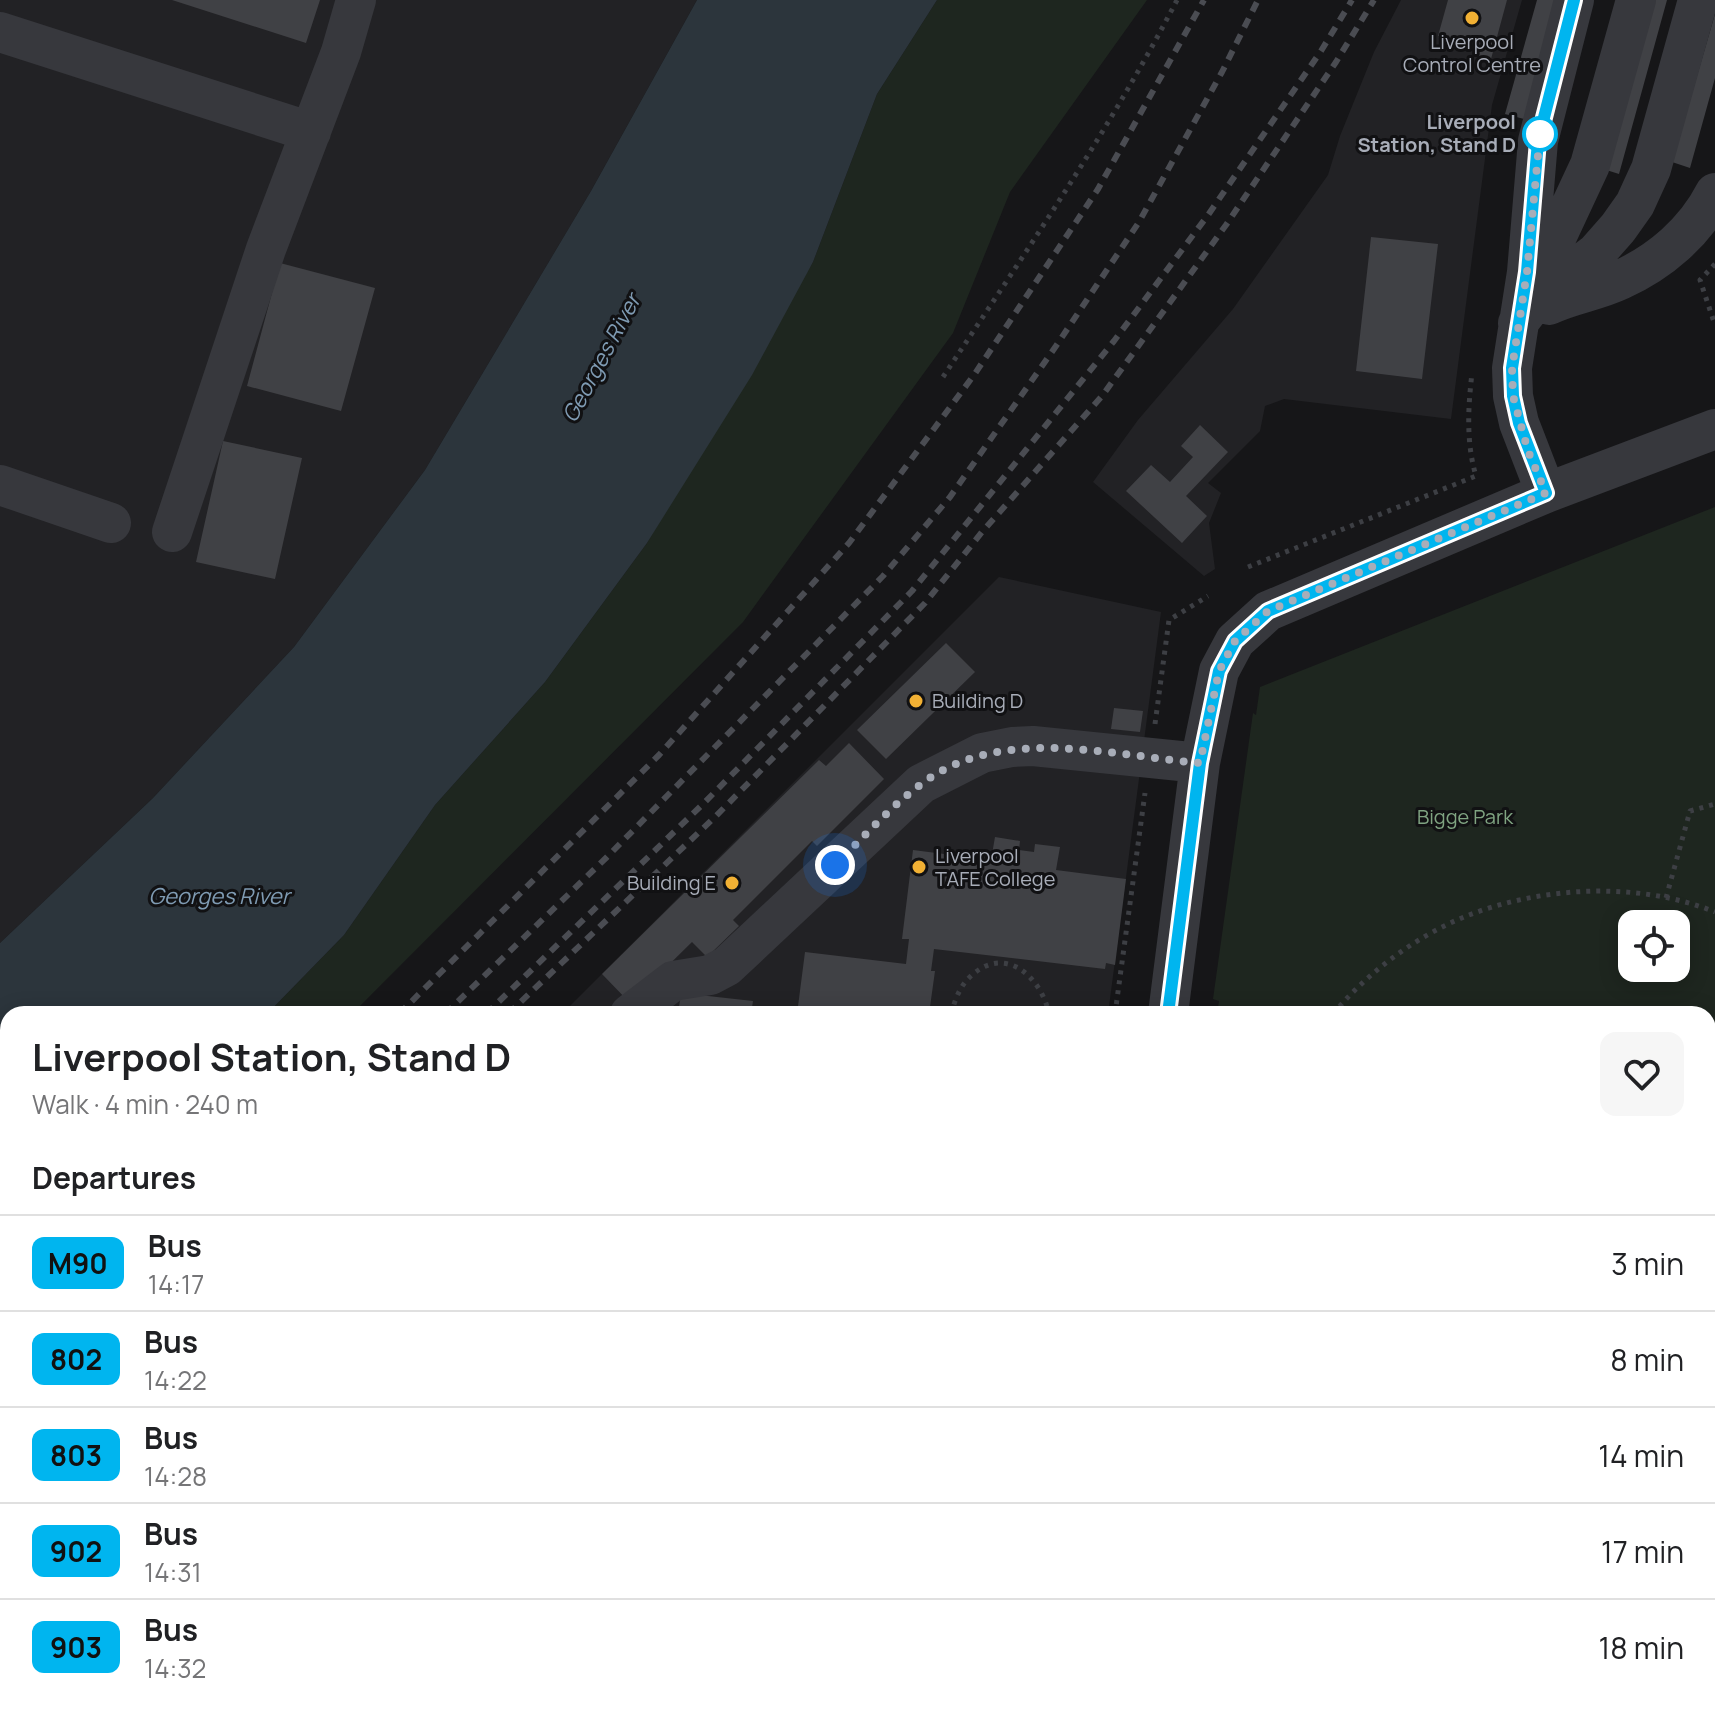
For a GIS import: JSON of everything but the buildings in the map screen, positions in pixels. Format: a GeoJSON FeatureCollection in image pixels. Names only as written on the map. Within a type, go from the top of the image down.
{"type":"FeatureCollection","features":[{"type":"Feature","properties":{"kind":"street"},"geometry":{"type":"LineString","coordinates":[[172,532],[266,249],[341,52],[356,0]]}},
{"type":"Feature","properties":{"kind":"street"},"geometry":{"type":"LineString","coordinates":[[1546,493],[1528,451],[1513,396],[1512,368],[1527,272],[1538,141],[1574,0]]}},
{"type":"Feature","properties":{"kind":"street"},"geometry":{"type":"LineString","coordinates":[[1518,323],[1590,165],[1636,0]]}},
{"type":"Feature","properties":{"kind":"street"},"geometry":{"type":"LineString","coordinates":[[1518,323],[1538,297],[1596,253],[1635,204],[1651,169],[1698,0]]}},
{"type":"Feature","properties":{"kind":"street"},"geometry":{"type":"LineString","coordinates":[[0,32],[311,132]]}},
{"type":"Feature","properties":{"kind":"street"},"geometry":{"type":"LineString","coordinates":[[1518,323],[1566,296],[1621,280],[1657,258],[1685,237],[1705,213],[1715,193]]}},
{"type":"Feature","properties":{"kind":"street"},"geometry":{"type":"LineString","coordinates":[[1169,1006],[1200,763],[1219,671],[1235,641],[1268,611],[1546,493],[1715,429]]}},
{"type":"Feature","properties":{"kind":"street"},"geometry":{"type":"LineString","coordinates":[[0,485],[111,523]]}},
{"type":"Feature","properties":{"kind":"street"},"geometry":{"type":"LineString","coordinates":[[640,1006],[673,981],[710,975],[727,966],[921,784],[982,753],[1033,746],[1200,763]]}},
{"type":"Feature","properties":{"kind":"path"},"geometry":{"type":"LineString","coordinates":[[943,377],[1138,75],[1177,0]]}},
{"type":"Feature","properties":{"kind":"path"},"geometry":{"type":"LineString","coordinates":[[1715,264],[1700,280],[1715,325]]}},
{"type":"Feature","properties":{"kind":"path"},"geometry":{"type":"LineString","coordinates":[[1248,567],[1476,476],[1469,453],[1469,394],[1474,363]]}},
{"type":"Feature","properties":{"kind":"path"},"geometry":{"type":"LineString","coordinates":[[1666,898],[1690,811],[1715,804]]}},
{"type":"Feature","properties":{"kind":"path"},"geometry":{"type":"LineString","coordinates":[[1340,1006],[1389,961],[1463,917],[1497,905],[1575,893],[1621,892],[1666,898],[1715,912]]}},
{"type":"Feature","properties":{"kind":"path"},"geometry":{"type":"LineString","coordinates":[[954,1006],[971,975],[999,964],[1024,970],[1037,982],[1047,1006]]}},
{"type":"Feature","properties":{"kind":"shaded area"},"geometry":{"type":"Polygon","coordinates":[[[0,0],[697,0],[591,191],[425,470],[294,647],[153,798],[0,943],[0,0]]]}},
{"type":"Feature","properties":{"kind":"shaded area"},"geometry":{"type":"Polygon","coordinates":[[[1401,0],[1522,0],[1492,105],[1451,419],[1284,399],[1265,406],[1260,431],[1208,483],[1221,493],[1209,523],[1215,569],[1204,576],[1093,482],[1138,420],[1233,309],[1328,175],[1340,136],[1374,52],[1401,0]]]}},
{"type":"Feature","properties":{"kind":"shaded area","name":"Liverpool TAFE College"},"geometry":{"type":"Polygon","coordinates":[[[999,577],[1161,612],[1109,1006],[570,1006],[999,577]]]}},
{"type":"Feature","properties":{"kind":"green space"},"geometry":{"type":"Polygon","coordinates":[[[937,0],[1147,0],[1010,192],[953,333],[743,622],[360,1006],[275,1006],[344,935],[435,805],[545,682],[647,543],[813,262],[877,94],[937,0]]]}},
{"type":"Feature","properties":{"kind":"green space","name":"Bigge Park"},"geometry":{"type":"Polygon","coordinates":[[[1715,507],[1715,1006],[1218,1006],[1219,1001],[1213,999],[1253,713],[1256,715],[1260,687],[1715,507]]]}},
{"type":"Feature","properties":{"kind":"water","name":"Georges River"},"geometry":{"type":"Polygon","coordinates":[[[697,0],[937,0],[877,94],[813,262],[752,375],[647,543],[545,682],[435,805],[344,935],[275,1006],[0,1006],[0,943],[153,798],[294,647],[425,470],[591,191],[697,0]]]}},
{"type":"Feature","properties":{"kind":"railway"},"geometry":{"type":"LineString","coordinates":[[407,1006],[659,755],[849,543],[974,375],[1098,189],[1204,0]]}},
{"type":"Feature","properties":{"kind":"railway"},"geometry":{"type":"LineString","coordinates":[[453,1006],[607,857],[883,576],[950,497],[1139,222],[1258,0]]}},
{"type":"Feature","properties":{"kind":"railway"},"geometry":{"type":"LineString","coordinates":[[494,1006],[705,802],[912,591],[1114,341],[1208,215],[1321,51],[1352,0]]}},
{"type":"Feature","properties":{"kind":"railway"},"geometry":{"type":"LineString","coordinates":[[516,1006],[716,816],[925,603],[982,532],[1102,396],[1226,225],[1374,0]]}},
{"type":"Feature","properties":{"kind":"bus line","name":"M90"},"geometry":{"type":"LineString","coordinates":[[1169,1006],[1200,763],[1219,671],[1235,641],[1268,611],[1546,493],[1519,423],[1513,396],[1512,368],[1527,272],[1538,141],[1574,0]]}},
{"type":"Feature","properties":{"kind":"place","name":"Liverpool Control Centre"},"geometry":{"type":"Point","coordinates":[1472,18]}},
{"type":"Feature","properties":{"kind":"place","name":"Liverpool Station, Stand D"},"geometry":{"type":"Point","coordinates":[1540,134]}},
{"type":"Feature","properties":{"kind":"place","name":"Building D"},"geometry":{"type":"Point","coordinates":[916,701]}},
{"type":"Feature","properties":{"kind":"place","name":"Liverpool TAFE College"},"geometry":{"type":"Point","coordinates":[919,867]}},
{"type":"Feature","properties":{"kind":"place","name":"Building E"},"geometry":{"type":"Point","coordinates":[732,883]}},
{"type":"Feature","properties":{"kind":"route"},"geometry":{"type":"LineString","coordinates":[[835,865],[921,784],[982,753],[1033,746],[1200,763],[1219,671],[1235,641],[1268,611],[1546,493],[1519,423],[1513,396],[1512,368],[1527,272],[1540,134]]}}]}
